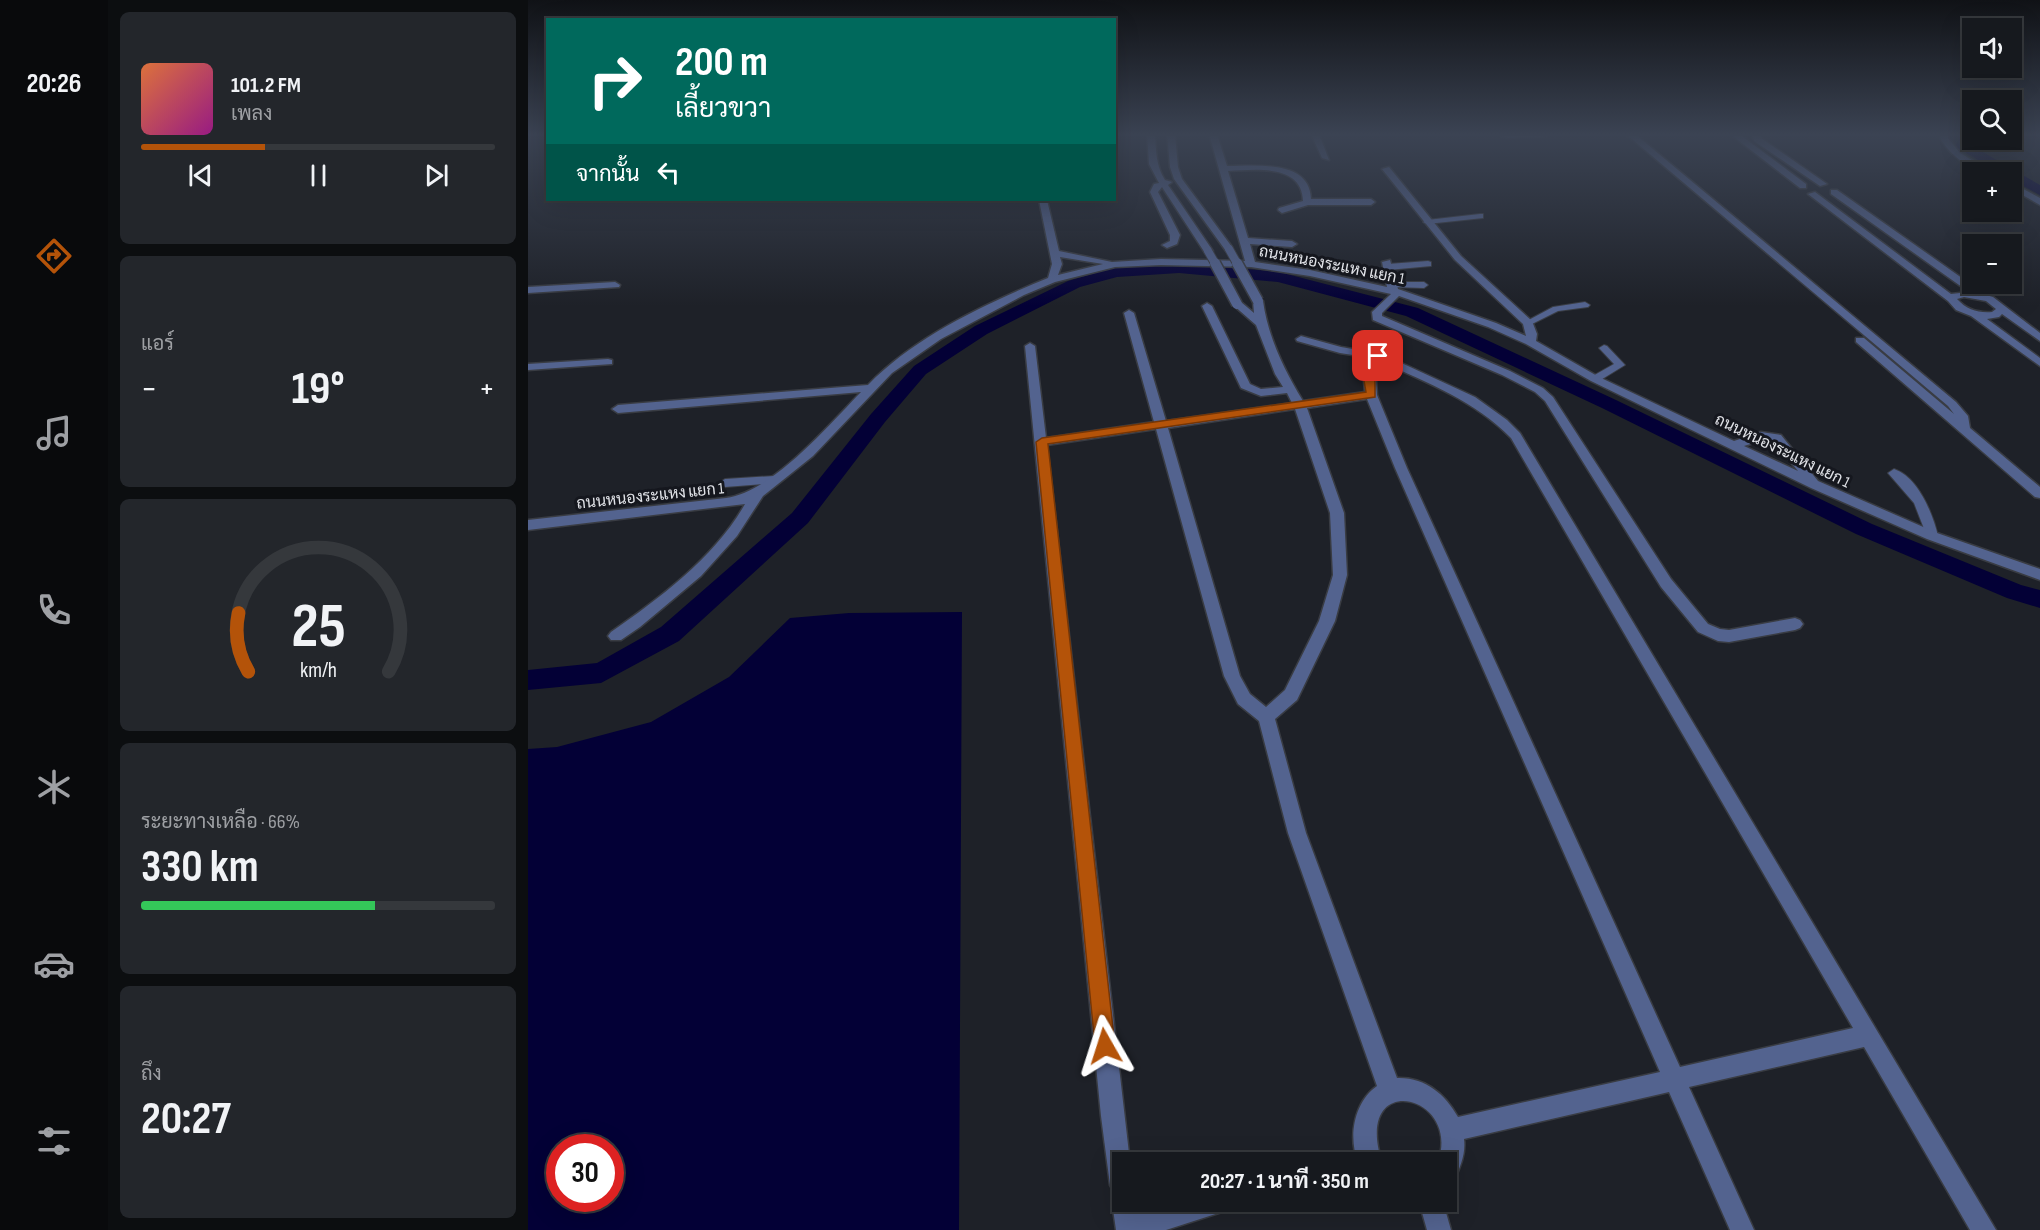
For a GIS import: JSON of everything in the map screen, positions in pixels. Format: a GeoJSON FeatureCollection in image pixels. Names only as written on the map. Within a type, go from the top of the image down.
{"type":"FeatureCollection","features":[{"type":"Feature","properties":{"kind":"street"},"geometry":{"type":"LineString","coordinates":[[1154,191],[1176,239],[1167,245]]}},
{"type":"Feature","properties":{"kind":"street"},"geometry":{"type":"LineString","coordinates":[[1167,191],[1208,252],[1237,304],[1261,324]]}},
{"type":"Feature","properties":{"kind":"street"},"geometry":{"type":"LineString","coordinates":[[1186,191],[1228,249],[1258,301],[1261,324],[1281,374],[1300,406],[1337,513],[1341,575],[1327,621],[1291,695],[1266,717]]}},
{"type":"Feature","properties":{"kind":"street"},"geometry":{"type":"LineString","coordinates":[[1229,191],[1251,264]]}},
{"type":"Feature","properties":{"kind":"street"},"geometry":{"type":"LineString","coordinates":[[1306,191],[1307,202]]}},
{"type":"Feature","properties":{"kind":"street"},"geometry":{"type":"LineString","coordinates":[[1403,191],[1458,258],[1527,323],[1532,334],[1530,342]]}},
{"type":"Feature","properties":{"kind":"street"},"geometry":{"type":"LineString","coordinates":[[1698,191],[1952,404],[1962,416],[1964,428]]}},
{"type":"Feature","properties":{"kind":"street"},"geometry":{"type":"LineString","coordinates":[[1809,191],[1952,299],[1958,307],[1972,314],[2040,363]]}},
{"type":"Feature","properties":{"kind":"street"},"geometry":{"type":"LineString","coordinates":[[1812,194],[1827,196],[1834,192],[1981,296],[1995,303],[2001,310],[2040,338]]}},
{"type":"Feature","properties":{"kind":"street"},"geometry":{"type":"LineString","coordinates":[[2022,192],[2040,202]]}},
{"type":"Feature","properties":{"kind":"street"},"geometry":{"type":"LineString","coordinates":[[1043,201],[1057,264],[1052,280]]}},
{"type":"Feature","properties":{"kind":"street"},"geometry":{"type":"LineString","coordinates":[[1282,210],[1307,202],[1371,202]]}},
{"type":"Feature","properties":{"kind":"street"},"geometry":{"type":"LineString","coordinates":[[1700,204],[2040,494]]}},
{"type":"Feature","properties":{"kind":"street"},"geometry":{"type":"LineString","coordinates":[[1244,241],[1292,244]]}},
{"type":"Feature","properties":{"kind":"street"},"geometry":{"type":"LineString","coordinates":[[1054,253],[1116,264]]}},
{"type":"Feature","properties":{"kind":"street","name":"ถนนหนองระแหง แยก 1"},"geometry":{"type":"LineString","coordinates":[[528,525],[726,503],[740,501],[758,493],[809,453],[888,371],[937,337],[995,305],[1052,280],[1116,264],[1161,262],[1251,264],[1310,273],[1392,292],[1492,325],[1530,342],[1595,379],[1816,485],[1932,536],[2040,575]]}},
{"type":"Feature","properties":{"kind":"street"},"geometry":{"type":"LineString","coordinates":[[1387,265],[1392,292],[1376,316],[1506,373],[1544,394],[1666,583],[1703,628],[1718,635],[1729,636],[1795,624]]}},
{"type":"Feature","properties":{"kind":"street"},"geometry":{"type":"LineString","coordinates":[[528,290],[615,285]]}},
{"type":"Feature","properties":{"kind":"street"},"geometry":{"type":"LineString","coordinates":[[1952,299],[1954,296],[1964,294],[1981,296]]}},
{"type":"Feature","properties":{"kind":"street"},"geometry":{"type":"LineString","coordinates":[[1207,306],[1245,386],[1252,392],[1263,394],[1290,389]]}},
{"type":"Feature","properties":{"kind":"street"},"geometry":{"type":"LineString","coordinates":[[1972,314],[1995,315],[2001,310]]}},
{"type":"Feature","properties":{"kind":"street"},"geometry":{"type":"LineString","coordinates":[[1129,313],[1232,676],[1244,699],[1266,717],[1298,833],[1390,1090]]}},
{"type":"Feature","properties":{"kind":"street"},"geometry":{"type":"LineString","coordinates":[[1301,339],[1340,350],[1378,356],[1485,407],[1504,421],[1516,436],[1984,1230]]}},
{"type":"Feature","properties":{"kind":"street"},"geometry":{"type":"LineString","coordinates":[[1030,346],[1118,1152]]}},
{"type":"Feature","properties":{"kind":"street"},"geometry":{"type":"LineString","coordinates":[[1378,356],[1370,381],[1371,394],[1401,468],[1742,1230]]}},
{"type":"Feature","properties":{"kind":"street"},"geometry":{"type":"LineString","coordinates":[[528,367],[608,362]]}},
{"type":"Feature","properties":{"kind":"street"},"geometry":{"type":"LineString","coordinates":[[618,409],[871,388]]}},
{"type":"Feature","properties":{"kind":"street"},"geometry":{"type":"LineString","coordinates":[[1042,442],[1371,394]]}},
{"type":"Feature","properties":{"kind":"street"},"geometry":{"type":"LineString","coordinates":[[1735,445],[1756,437],[1772,435],[1816,485]]}},
{"type":"Feature","properties":{"kind":"street"},"geometry":{"type":"LineString","coordinates":[[616,636],[651,614],[735,532],[758,493]]}},
{"type":"Feature","properties":{"kind":"street"},"geometry":{"type":"LineString","coordinates":[[1452,1130],[1869,1035]]}},
{"type":"Feature","properties":{"kind":"street"},"geometry":{"type":"LineString","coordinates":[[1363,1152],[1364,1129],[1368,1112],[1378,1099],[1390,1090],[1405,1088],[1434,1100],[1444,1113],[1452,1130],[1452,1152]]}},
{"type":"Feature","properties":{"kind":"street"},"geometry":{"type":"LineString","coordinates":[[1125,1212],[1128,1229],[1186,1212]]}},
{"type":"Feature","properties":{"kind":"street"},"geometry":{"type":"LineString","coordinates":[[1434,1212],[1439,1230]]}},
{"type":"Feature","properties":{"kind":"lane"},"geometry":{"type":"LineString","coordinates":[[1427,222],[1480,216]]}},
{"type":"Feature","properties":{"kind":"lane"},"geometry":{"type":"LineString","coordinates":[[1387,265],[1428,264]]}},
{"type":"Feature","properties":{"kind":"lane"},"geometry":{"type":"LineString","coordinates":[[1392,292],[1424,285]]}},
{"type":"Feature","properties":{"kind":"lane"},"geometry":{"type":"LineString","coordinates":[[1527,323],[1556,309],[1585,305]]}},
{"type":"Feature","properties":{"kind":"lane"},"geometry":{"type":"LineString","coordinates":[[1595,379],[1620,365],[1604,348]]}},
{"type":"Feature","properties":{"kind":"lane"},"geometry":{"type":"LineString","coordinates":[[1894,473],[1919,497],[1928,517],[1932,536]]}},
{"type":"Feature","properties":{"kind":"lane"},"geometry":{"type":"LineString","coordinates":[[724,483],[774,480]]}},
{"type":"Feature","properties":{"kind":"shaded area"},"geometry":{"type":"Polygon","coordinates":[[[962,612],[959,1230],[528,1230],[528,749],[557,747],[651,722],[729,677],[790,618],[849,613],[962,612]]]}},
{"type":"Feature","properties":{"kind":"waterway"},"geometry":{"type":"LineString","coordinates":[[528,680],[601,673],[670,634],[800,518],[878,418],[920,370],[981,330],[1074,284],[1116,272],[1179,268],[1279,277],[1412,312],[1609,404],[1864,529],[2015,592],[2040,599]]}},
{"type":"Feature","properties":{"kind":"route"},"geometry":{"type":"LineString","coordinates":[[1105,1046],[1042,442],[1371,394],[1370,381],[1378,356]]}}]}
